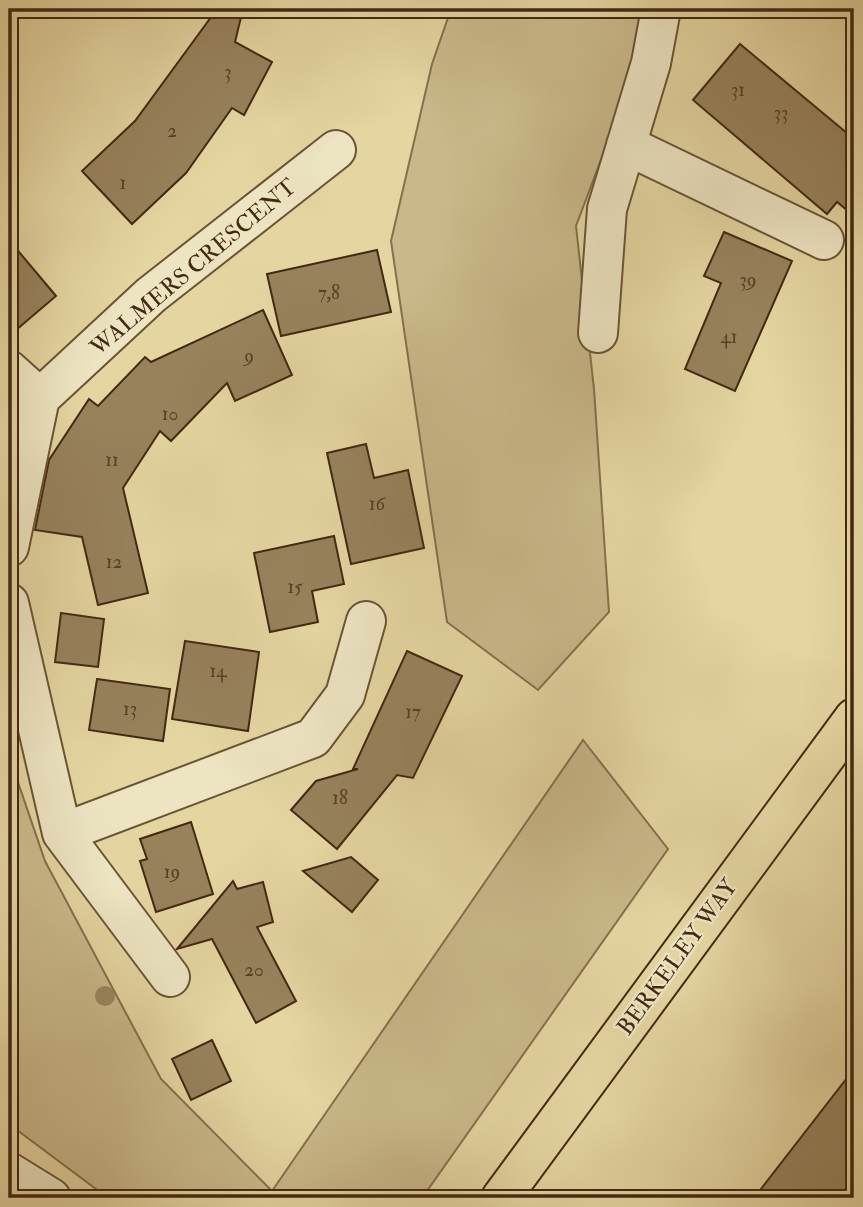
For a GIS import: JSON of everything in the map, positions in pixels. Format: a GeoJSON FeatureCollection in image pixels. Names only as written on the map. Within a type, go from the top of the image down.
{"type":"FeatureCollection","features":[{"type":"Feature","properties":{"kind":"main road","name":"BERKELEY WAY"},"geometry":{"type":"LineString","coordinates":[[501,1198],[854,718]]}},
{"type":"Feature","properties":{"kind":"street"},"geometry":{"type":"LineString","coordinates":[[598,333],[607,209],[652,63],[661,9]]}},
{"type":"Feature","properties":{"kind":"street"},"geometry":{"type":"LineString","coordinates":[[626,145],[824,240]]}},
{"type":"Feature","properties":{"kind":"street","name":"WALMERS CRESCENT"},"geometry":{"type":"LineString","coordinates":[[40,398],[151,295],[336,150]]}},
{"type":"Feature","properties":{"kind":"street"},"geometry":{"type":"LineString","coordinates":[[9,370],[40,398],[9,547]]}},
{"type":"Feature","properties":{"kind":"street"},"geometry":{"type":"LineString","coordinates":[[9,603],[62,833],[170,977]]}},
{"type":"Feature","properties":{"kind":"street"},"geometry":{"type":"LineString","coordinates":[[62,833],[313,738],[345,695],[366,621]]}},
{"type":"Feature","properties":{"kind":"street"},"geometry":{"type":"LineString","coordinates":[[9,1172],[51,1198]]}},
{"type":"Feature","properties":{"kind":"shaded area"},"geometry":{"type":"Polygon","coordinates":[[[451,9],[643,9],[633,75],[576,226],[594,389],[609,612],[538,690],[447,622],[391,241],[432,64],[451,9]]]}},
{"type":"Feature","properties":{"kind":"shaded area"},"geometry":{"type":"Polygon","coordinates":[[[583,740],[668,849],[422,1198],[108,1198],[9,1124],[9,756],[45,861],[161,1079],[272,1191],[583,740]]]}},
{"type":"Feature","properties":{"kind":"building"},"geometry":{"type":"Polygon","coordinates":[[[217,9],[243,9],[235,42],[272,62],[244,115],[232,108],[186,173],[132,224],[82,171],[135,121],[217,9]]]}},
{"type":"Feature","properties":{"kind":"building"},"geometry":{"type":"Polygon","coordinates":[[[740,44],[854,139],[854,216],[837,202],[827,214],[693,100],[740,44]]]}},
{"type":"Feature","properties":{"kind":"building"},"geometry":{"type":"Polygon","coordinates":[[[724,232],[792,261],[735,391],[685,369],[721,283],[704,276],[724,232]]]}},
{"type":"Feature","properties":{"kind":"building"},"geometry":{"type":"Polygon","coordinates":[[[9,240],[56,296],[9,336],[9,240]]]}},
{"type":"Feature","properties":{"kind":"building"},"geometry":{"type":"Polygon","coordinates":[[[377,250],[391,312],[281,336],[267,274],[377,250]]]}},
{"type":"Feature","properties":{"kind":"building"},"geometry":{"type":"Polygon","coordinates":[[[263,310],[292,375],[235,401],[227,383],[171,441],[160,431],[123,488],[148,593],[98,605],[82,537],[35,530],[49,460],[89,399],[98,406],[145,357],[151,362],[263,310]]]}},
{"type":"Feature","properties":{"kind":"building"},"geometry":{"type":"Polygon","coordinates":[[[366,444],[374,478],[408,470],[424,548],[351,564],[327,453],[366,444]]]}},
{"type":"Feature","properties":{"kind":"building"},"geometry":{"type":"Polygon","coordinates":[[[334,536],[344,584],[312,591],[318,622],[270,632],[254,553],[334,536]]]}},
{"type":"Feature","properties":{"kind":"building"},"geometry":{"type":"Polygon","coordinates":[[[61,613],[104,619],[98,667],[55,662],[61,613]]]}},
{"type":"Feature","properties":{"kind":"building"},"geometry":{"type":"Polygon","coordinates":[[[185,641],[259,652],[248,731],[172,719],[185,641]]]}},
{"type":"Feature","properties":{"kind":"building"},"geometry":{"type":"Polygon","coordinates":[[[407,651],[462,676],[413,778],[397,775],[337,849],[291,810],[316,781],[358,769],[353,769],[407,651]]]}},
{"type":"Feature","properties":{"kind":"building"},"geometry":{"type":"Polygon","coordinates":[[[97,679],[170,689],[163,741],[89,730],[97,679]]]}},
{"type":"Feature","properties":{"kind":"building"},"geometry":{"type":"Polygon","coordinates":[[[191,822],[213,894],[156,912],[140,861],[147,859],[140,839],[191,822]]]}},
{"type":"Feature","properties":{"kind":"building"},"geometry":{"type":"Polygon","coordinates":[[[351,857],[378,880],[352,912],[303,871],[351,857]]]}},
{"type":"Feature","properties":{"kind":"building"},"geometry":{"type":"Polygon","coordinates":[[[233,881],[237,889],[263,882],[273,922],[257,927],[296,1001],[256,1023],[212,939],[177,949],[233,881]]]}},
{"type":"Feature","properties":{"kind":"building"},"geometry":{"type":"Polygon","coordinates":[[[212,1040],[231,1081],[191,1100],[172,1059],[212,1040]]]}},
{"type":"Feature","properties":{"kind":"building"},"geometry":{"type":"Polygon","coordinates":[[[854,1069],[854,1198],[754,1198],[854,1069]]]}}]}
